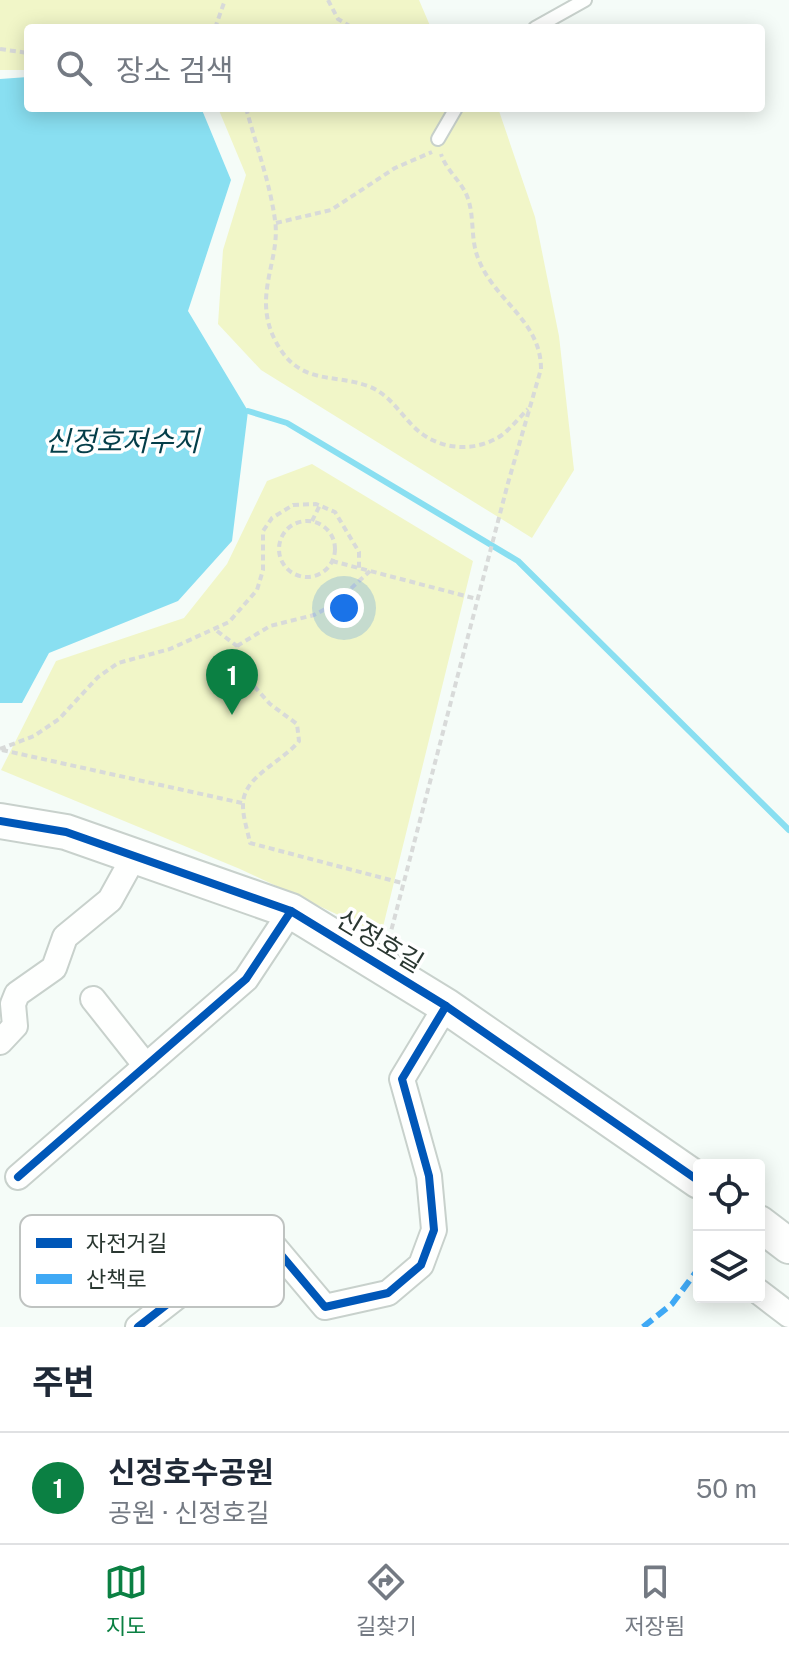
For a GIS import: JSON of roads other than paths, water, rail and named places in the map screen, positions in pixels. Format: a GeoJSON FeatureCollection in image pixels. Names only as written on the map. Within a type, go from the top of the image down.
{"type":"FeatureCollection","features":[{"type":"Feature","properties":{"kind":"street","name":"신정호길"},"geometry":{"type":"LineString","coordinates":[[0,821],[66,832],[136,853],[291,911],[446,1006],[693,1177]]}},
{"type":"Feature","properties":{"kind":"street"},"geometry":{"type":"LineString","coordinates":[[0,1042],[15,1026],[13,1004],[17,994],[54,968],[65,937],[110,900],[136,853]]}},
{"type":"Feature","properties":{"kind":"street"},"geometry":{"type":"LineString","coordinates":[[18,1177],[246,979],[291,911]]}},
{"type":"Feature","properties":{"kind":"street"},"geometry":{"type":"LineString","coordinates":[[93,999],[146,1066]]}},
{"type":"Feature","properties":{"kind":"street"},"geometry":{"type":"LineString","coordinates":[[284,1258],[325,1307],[388,1293],[421,1265],[434,1230],[430,1190],[402,1079],[446,1006]]}},
{"type":"Feature","properties":{"kind":"street"},"geometry":{"type":"LineString","coordinates":[[765,1228],[789,1246]]}},
{"type":"Feature","properties":{"kind":"street"},"geometry":{"type":"LineString","coordinates":[[765,1297],[789,1315]]}},
{"type":"Feature","properties":{"kind":"street"},"geometry":{"type":"LineString","coordinates":[[138,1327],[164,1307]]}},
{"type":"Feature","properties":{"kind":"lane"},"geometry":{"type":"LineString","coordinates":[[542,24],[585,0]]}},
{"type":"Feature","properties":{"kind":"lane"},"geometry":{"type":"LineString","coordinates":[[438,139],[454,112]]}},
{"type":"Feature","properties":{"kind":"water","name":"신정호저수지"},"geometry":{"type":"Polygon","coordinates":[[[24,77],[24,112],[203,112],[231,180],[188,311],[248,411],[232,541],[178,601],[49,653],[22,703],[0,703],[0,79],[24,77]]]}},
{"type":"Feature","properties":{"kind":"waterway"},"geometry":{"type":"LineString","coordinates":[[248,411],[287,423],[518,561],[789,830]]}},
{"type":"Feature","properties":{"kind":"place","name":"신정호수공원"},"geometry":{"type":"Point","coordinates":[232,715]}}]}
